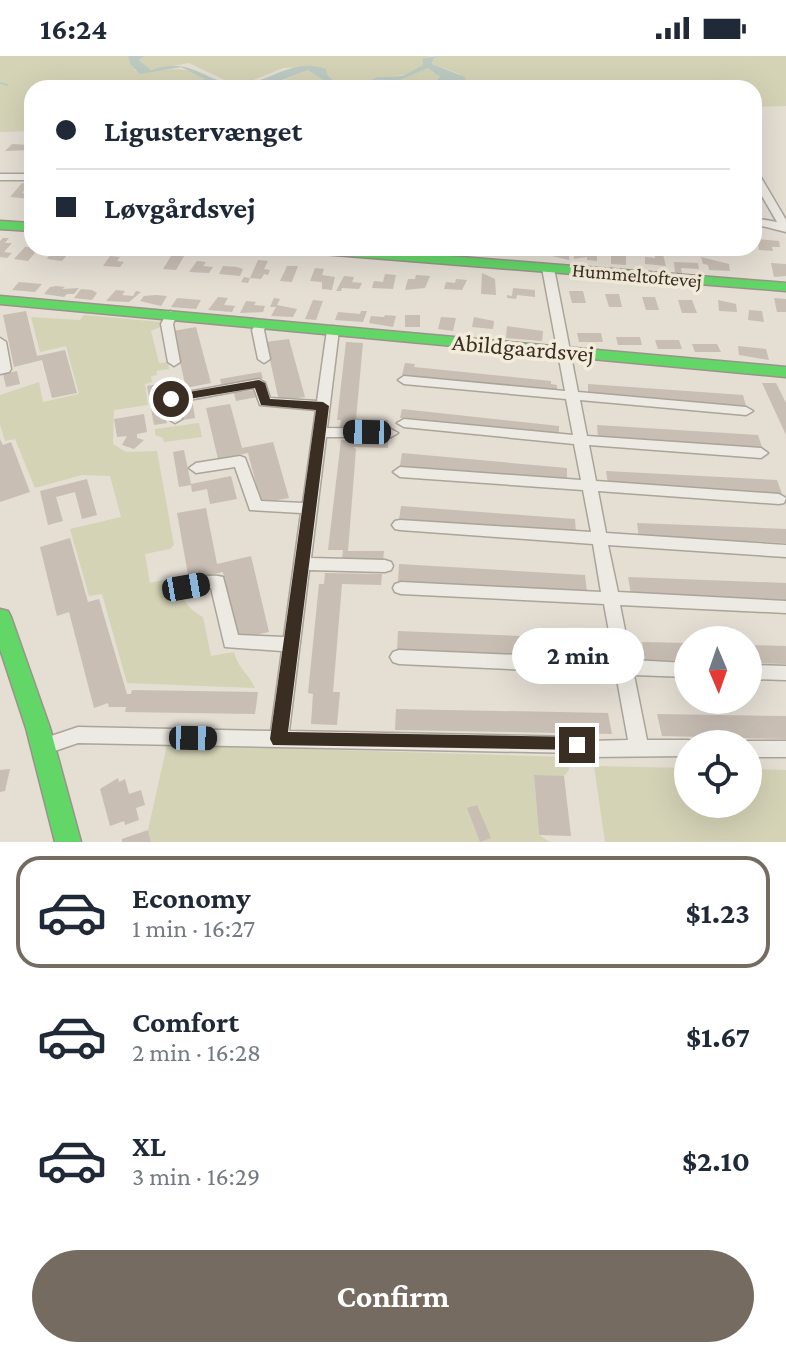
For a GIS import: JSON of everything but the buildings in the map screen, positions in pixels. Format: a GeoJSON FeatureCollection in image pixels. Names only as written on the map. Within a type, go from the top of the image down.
{"type":"FeatureCollection","features":[{"type":"Feature","properties":{"kind":"street"},"geometry":{"type":"LineString","coordinates":[[0,177],[24,177]]}},
{"type":"Feature","properties":{"kind":"street"},"geometry":{"type":"LineString","coordinates":[[762,188],[785,228]]}},
{"type":"Feature","properties":{"kind":"street"},"geometry":{"type":"LineString","coordinates":[[762,223],[785,228]]}},
{"type":"Feature","properties":{"kind":"street"},"geometry":{"type":"LineString","coordinates":[[0,225],[24,226]]}},
{"type":"Feature","properties":{"kind":"street","name":"Hummeltoftevej"},"geometry":{"type":"LineString","coordinates":[[397,256],[786,287]]}},
{"type":"Feature","properties":{"kind":"street"},"geometry":{"type":"LineString","coordinates":[[548,268],[639,747]]}},
{"type":"Feature","properties":{"kind":"street","name":"Abildgaardsvej"},"geometry":{"type":"LineString","coordinates":[[0,300],[786,372]]}},
{"type":"Feature","properties":{"kind":"street"},"geometry":{"type":"LineString","coordinates":[[171,315],[167,324],[174,362]]}},
{"type":"Feature","properties":{"kind":"street"},"geometry":{"type":"LineString","coordinates":[[261,324],[258,330],[264,359]]}},
{"type":"Feature","properties":{"kind":"street"},"geometry":{"type":"LineString","coordinates":[[279,739],[333,330]]}},
{"type":"Feature","properties":{"kind":"street"},"geometry":{"type":"LineString","coordinates":[[0,342],[5,369],[0,370]]}},
{"type":"Feature","properties":{"kind":"street"},"geometry":{"type":"LineString","coordinates":[[404,380],[746,411]]}},
{"type":"Feature","properties":{"kind":"street"},"geometry":{"type":"LineString","coordinates":[[175,419],[171,399],[259,383],[265,402],[323,406]]}},
{"type":"Feature","properties":{"kind":"street"},"geometry":{"type":"LineString","coordinates":[[404,423],[761,453]]}},
{"type":"Feature","properties":{"kind":"street"},"geometry":{"type":"LineString","coordinates":[[319,432],[391,433]]}},
{"type":"Feature","properties":{"kind":"street"},"geometry":{"type":"LineString","coordinates":[[196,468],[240,461],[255,506],[309,508]]}},
{"type":"Feature","properties":{"kind":"street"},"geometry":{"type":"LineString","coordinates":[[400,472],[779,499]]}},
{"type":"Feature","properties":{"kind":"street"},"geometry":{"type":"LineString","coordinates":[[400,525],[786,551]]}},
{"type":"Feature","properties":{"kind":"street"},"geometry":{"type":"LineString","coordinates":[[302,564],[385,566]]}},
{"type":"Feature","properties":{"kind":"street"},"geometry":{"type":"LineString","coordinates":[[186,587],[217,581],[231,642],[291,644]]}},
{"type":"Feature","properties":{"kind":"street"},"geometry":{"type":"LineString","coordinates":[[401,588],[786,607]]}},
{"type":"Feature","properties":{"kind":"street"},"geometry":{"type":"LineString","coordinates":[[0,617],[17,659],[68,842]]}},
{"type":"Feature","properties":{"kind":"street"},"geometry":{"type":"LineString","coordinates":[[399,657],[674,669]]}},
{"type":"Feature","properties":{"kind":"street"},"geometry":{"type":"LineString","coordinates":[[762,672],[786,673]]}},
{"type":"Feature","properties":{"kind":"street"},"geometry":{"type":"LineString","coordinates":[[43,747],[78,735],[577,745],[588,749],[674,748]]}},
{"type":"Feature","properties":{"kind":"street"},"geometry":{"type":"LineString","coordinates":[[762,749],[786,749]]}},
{"type":"Feature","properties":{"kind":"green space"},"geometry":{"type":"Polygon","coordinates":[[[0,56],[128,56],[135,71],[189,71],[205,79],[24,80],[24,131],[0,132],[0,56]]]}},
{"type":"Feature","properties":{"kind":"green space"},"geometry":{"type":"Polygon","coordinates":[[[145,56],[432,56],[423,58],[423,65],[407,75],[371,80],[333,80],[314,66],[283,68],[253,80],[225,80],[189,63],[147,70],[139,60],[145,56]]]}},
{"type":"Feature","properties":{"kind":"green space"},"geometry":{"type":"Polygon","coordinates":[[[439,56],[786,56],[786,106],[762,107],[762,80],[456,80],[460,74],[432,64],[433,59],[439,56]]]}},
{"type":"Feature","properties":{"kind":"green space"},"geometry":{"type":"Polygon","coordinates":[[[428,68],[441,78],[439,80],[399,80],[428,68]]]}},
{"type":"Feature","properties":{"kind":"green space"},"geometry":{"type":"Polygon","coordinates":[[[308,70],[328,80],[284,80],[308,70]]]}},
{"type":"Feature","properties":{"kind":"green space"},"geometry":{"type":"Polygon","coordinates":[[[84,315],[161,322],[160,327],[151,331],[159,363],[168,362],[169,369],[156,371],[157,375],[151,376],[152,382],[145,384],[148,405],[114,410],[113,444],[126,452],[157,451],[174,545],[170,549],[145,554],[150,583],[178,577],[185,601],[203,617],[211,656],[234,652],[255,688],[127,683],[102,594],[89,596],[70,529],[121,517],[110,476],[82,475],[35,488],[15,439],[5,441],[0,424],[0,395],[39,382],[43,402],[79,394],[66,346],[40,352],[31,317],[80,320],[84,315]]]}},
{"type":"Feature","properties":{"kind":"green space"},"geometry":{"type":"Polygon","coordinates":[[[199,423],[202,437],[164,442],[163,438],[155,435],[155,429],[199,423]]]}},
{"type":"Feature","properties":{"kind":"green space"},"geometry":{"type":"Polygon","coordinates":[[[167,745],[568,757],[569,770],[564,776],[534,776],[539,835],[550,842],[151,842],[148,830],[167,745]]]}},
{"type":"Feature","properties":{"kind":"green space"},"geometry":{"type":"Polygon","coordinates":[[[594,766],[674,768],[674,818],[762,818],[762,769],[786,770],[786,842],[605,842],[594,766]]]}},
{"type":"Feature","properties":{"kind":"shaded area"},"geometry":{"type":"Polygon","coordinates":[[[128,56],[145,56],[139,60],[151,70],[164,66],[186,67],[218,80],[199,80],[205,79],[181,67],[140,74],[131,65],[128,56]]]}},
{"type":"Feature","properties":{"kind":"shaded area"},"geometry":{"type":"Polygon","coordinates":[[[439,56],[433,59],[432,64],[465,77],[466,80],[437,80],[440,77],[428,68],[400,80],[371,80],[403,76],[423,65],[423,58],[439,56]]]}},
{"type":"Feature","properties":{"kind":"shaded area"},"geometry":{"type":"Polygon","coordinates":[[[313,66],[326,69],[333,80],[323,80],[308,70],[282,80],[261,80],[289,69],[313,66]]]}},
{"type":"Feature","properties":{"kind":"waterway"},"geometry":{"type":"LineString","coordinates":[[0,83],[7,85]]}},
{"type":"Feature","properties":{"kind":"traffic: fast"},"geometry":{"type":"LineString","coordinates":[[0,225],[24,226]]}},
{"type":"Feature","properties":{"kind":"traffic: fast"},"geometry":{"type":"LineString","coordinates":[[397,256],[786,287]]}},
{"type":"Feature","properties":{"kind":"traffic: fast"},"geometry":{"type":"LineString","coordinates":[[0,300],[786,372]]}},
{"type":"Feature","properties":{"kind":"traffic: fast"},"geometry":{"type":"LineString","coordinates":[[0,617],[38,728],[68,842]]}},
{"type":"Feature","properties":{"kind":"route"},"geometry":{"type":"LineString","coordinates":[[171,399],[259,383],[265,402],[323,406],[279,739],[577,745]]}}]}
